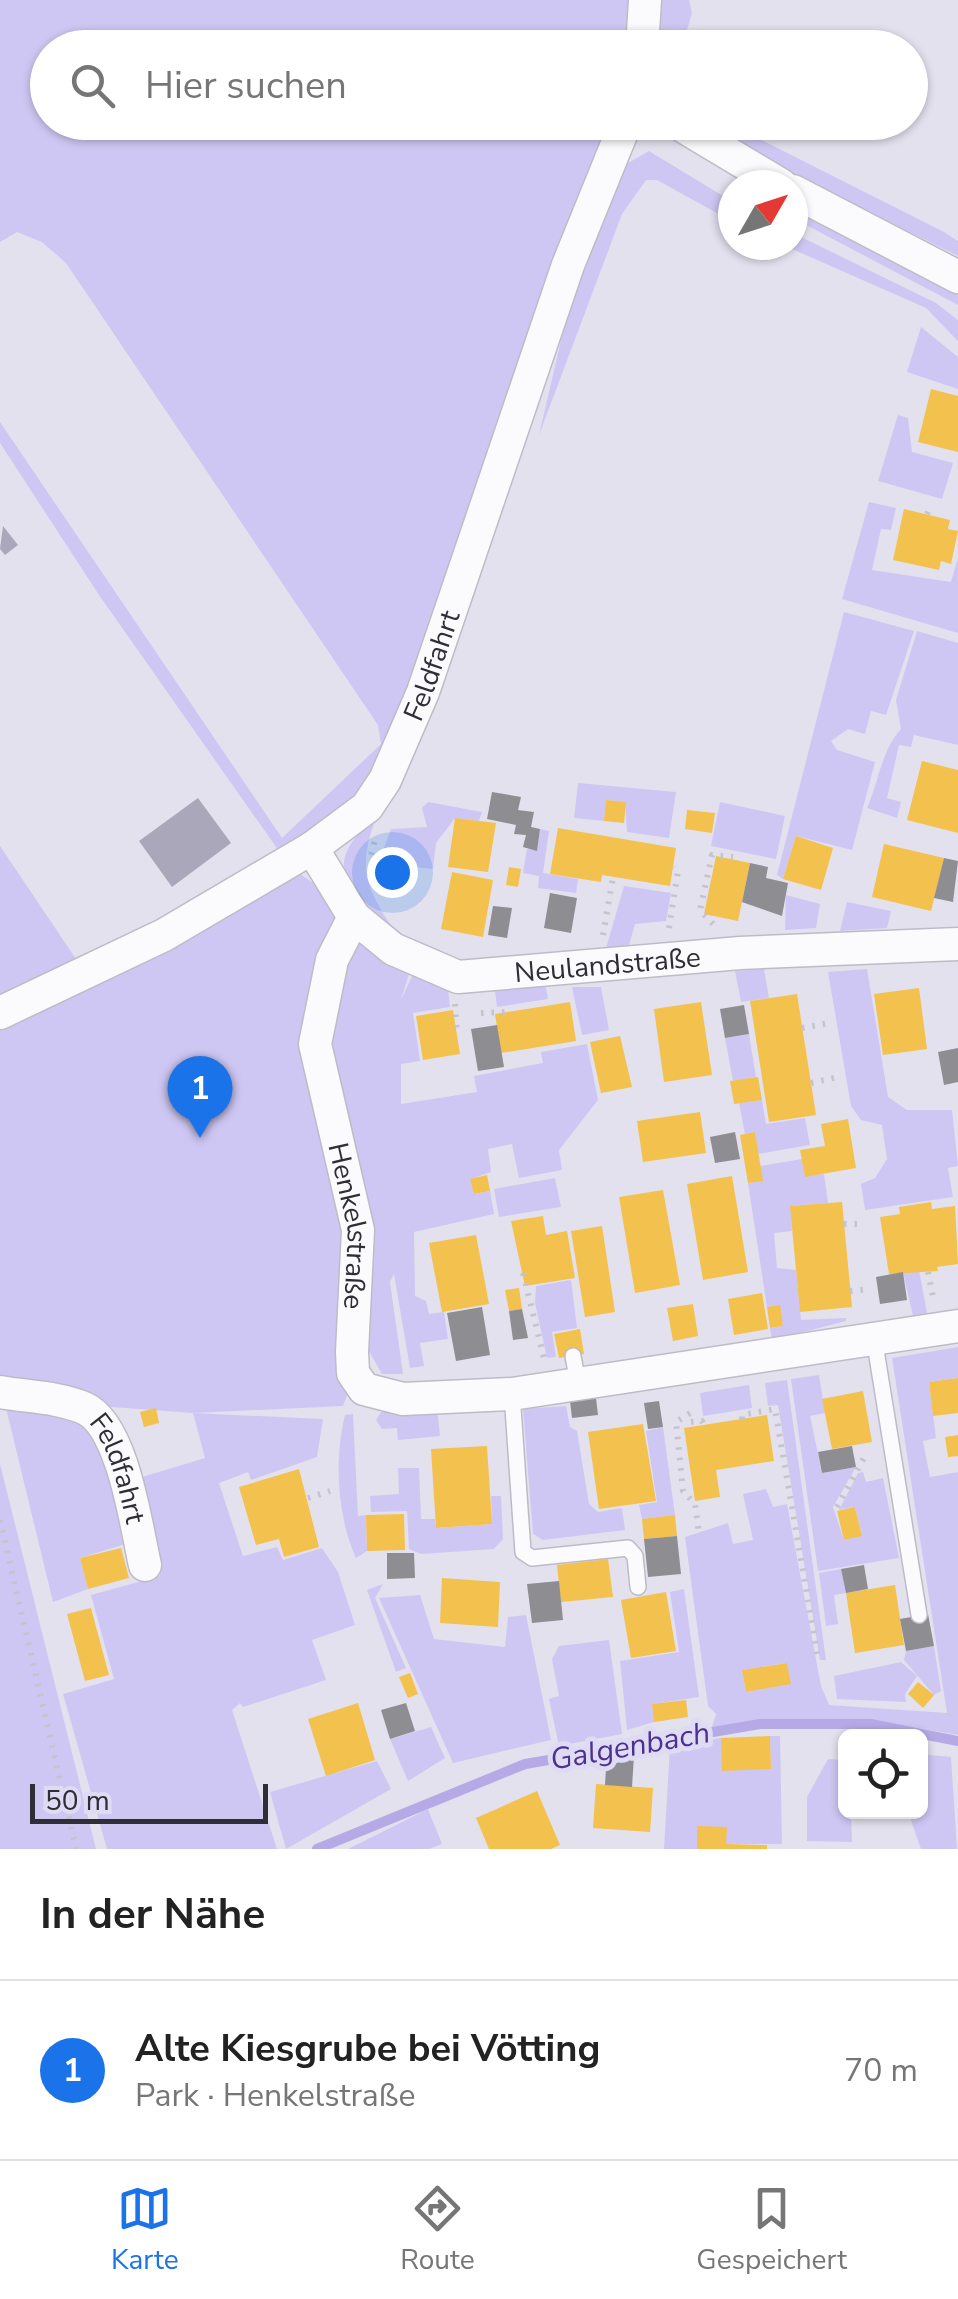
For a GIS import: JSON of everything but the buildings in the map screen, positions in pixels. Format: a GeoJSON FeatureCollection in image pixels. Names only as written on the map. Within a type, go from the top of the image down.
{"type":"FeatureCollection","features":[{"type":"Feature","properties":{"kind":"street"},"geometry":{"type":"LineString","coordinates":[[643,30],[645,0]]}},
{"type":"Feature","properties":{"kind":"street","name":"Feldfahrt"},"geometry":{"type":"LineString","coordinates":[[0,1014],[164,935],[312,848],[367,807],[381,786],[423,692],[568,266],[619,140]]}},
{"type":"Feature","properties":{"kind":"street"},"geometry":{"type":"LineString","coordinates":[[702,140],[753,170]]}},
{"type":"Feature","properties":{"kind":"street"},"geometry":{"type":"LineString","coordinates":[[808,199],[958,278]]}},
{"type":"Feature","properties":{"kind":"street","name":"Neulandstraße"},"geometry":{"type":"LineString","coordinates":[[312,848],[366,906],[392,948],[458,977],[664,959],[958,944]]}},
{"type":"Feature","properties":{"kind":"street","name":"Henkelstraße"},"geometry":{"type":"LineString","coordinates":[[366,906],[332,960],[315,1044],[358,1230],[354,1374],[374,1394],[403,1399],[512,1394],[575,1370],[958,1326]]}},
{"type":"Feature","properties":{"kind":"street","name":"Feldfahrt"},"geometry":{"type":"LineString","coordinates":[[0,1392],[56,1399],[89,1410],[116,1444],[145,1564]]}},
{"type":"Feature","properties":{"kind":"lane"},"geometry":{"type":"LineString","coordinates":[[874,1337],[919,1615]]}},
{"type":"Feature","properties":{"kind":"lane"},"geometry":{"type":"LineString","coordinates":[[512,1394],[523,1552],[532,1558],[628,1548],[636,1556],[638,1587]]}},
{"type":"Feature","properties":{"kind":"path"},"geometry":{"type":"LineString","coordinates":[[366,906],[370,856],[385,809],[381,786]]}},
{"type":"Feature","properties":{"kind":"path"},"geometry":{"type":"LineString","coordinates":[[722,926],[709,924],[700,910],[712,855],[733,857]]}},
{"type":"Feature","properties":{"kind":"path"},"geometry":{"type":"LineString","coordinates":[[664,959],[678,871],[674,867]]}},
{"type":"Feature","properties":{"kind":"path"},"geometry":{"type":"LineString","coordinates":[[597,965],[613,877]]}},
{"type":"Feature","properties":{"kind":"path"},"geometry":{"type":"LineString","coordinates":[[482,1013],[508,1012]]}},
{"type":"Feature","properties":{"kind":"path"},"geometry":{"type":"LineString","coordinates":[[802,1028],[828,1023]]}},
{"type":"Feature","properties":{"kind":"path"},"geometry":{"type":"LineString","coordinates":[[811,1082],[838,1077]]}},
{"type":"Feature","properties":{"kind":"path"},"geometry":{"type":"LineString","coordinates":[[844,1224],[861,1224]]}},
{"type":"Feature","properties":{"kind":"path"},"geometry":{"type":"LineString","coordinates":[[523,1273],[520,1274],[543,1356]]}},
{"type":"Feature","properties":{"kind":"path"},"geometry":{"type":"LineString","coordinates":[[850,1291],[868,1289]]}},
{"type":"Feature","properties":{"kind":"path"},"geometry":{"type":"LineString","coordinates":[[742,1419],[742,1415],[775,1409],[818,1658]]}},
{"type":"Feature","properties":{"kind":"path"},"geometry":{"type":"LineString","coordinates":[[700,1533],[695,1504],[683,1490],[676,1422],[691,1418],[702,1420],[704,1425]]}},
{"type":"Feature","properties":{"kind":"path"},"geometry":{"type":"LineString","coordinates":[[837,1507],[866,1454]]}},
{"type":"Feature","properties":{"kind":"path"},"geometry":{"type":"LineString","coordinates":[[308,1498],[330,1491]]}},
{"type":"Feature","properties":{"kind":"path"},"geometry":{"type":"LineString","coordinates":[[0,1520],[76,1849]]}},
{"type":"Feature","properties":{"kind":"shaded area"},"geometry":{"type":"Polygon","coordinates":[[[0,0],[633,0],[630,30],[30,30],[30,140],[603,140],[415,687],[367,787],[281,854],[99,595],[0,443],[0,422],[282,838],[381,744],[378,725],[66,263],[42,242],[17,232],[0,242],[0,0]]]}},
{"type":"Feature","properties":{"kind":"shaded area"},"geometry":{"type":"Polygon","coordinates":[[[662,0],[689,0],[692,13],[687,30],[660,30],[662,0]]]}},
{"type":"Feature","properties":{"kind":"shaded area"},"geometry":{"type":"Polygon","coordinates":[[[733,140],[762,140],[944,232],[958,241],[958,256],[808,181],[808,170],[785,170],[733,140]]]}},
{"type":"Feature","properties":{"kind":"shaded area"},"geometry":{"type":"Polygon","coordinates":[[[649,151],[718,193],[718,214],[657,180],[646,180],[622,214],[539,435],[575,280],[621,167],[649,151]]]}},
{"type":"Feature","properties":{"kind":"shaded area"},"geometry":{"type":"Polygon","coordinates":[[[808,218],[958,295],[958,305],[808,226],[808,218]]]}},
{"type":"Feature","properties":{"kind":"shaded area"},"geometry":{"type":"Polygon","coordinates":[[[808,240],[936,303],[958,320],[958,341],[926,308],[808,256],[808,240]]]}},
{"type":"Feature","properties":{"kind":"shaded area"},"geometry":{"type":"Polygon","coordinates":[[[921,327],[958,357],[958,389],[907,372],[921,327]]]}},
{"type":"Feature","properties":{"kind":"shaded area"},"geometry":{"type":"Polygon","coordinates":[[[898,415],[908,418],[912,452],[953,463],[942,499],[878,481],[898,415]]]}},
{"type":"Feature","properties":{"kind":"shaded area"},"geometry":{"type":"Polygon","coordinates":[[[869,502],[896,508],[891,530],[881,529],[872,570],[951,582],[958,558],[958,633],[842,599],[869,502]]]}},
{"type":"Feature","properties":{"kind":"shaded area"},"geometry":{"type":"Polygon","coordinates":[[[844,612],[914,631],[886,715],[871,711],[865,734],[848,729],[831,741],[837,750],[875,762],[852,850],[796,836],[783,879],[777,875],[844,612]]]}},
{"type":"Feature","properties":{"kind":"shaded area"},"geometry":{"type":"Polygon","coordinates":[[[917,631],[958,643],[958,745],[914,735],[911,747],[899,745],[887,798],[901,802],[897,818],[867,808],[885,757],[901,729],[896,700],[917,631]]]}},
{"type":"Feature","properties":{"kind":"shaded area"},"geometry":{"type":"Polygon","coordinates":[[[578,783],[676,792],[669,838],[627,832],[625,802],[606,800],[604,821],[574,818],[578,783]]]}},
{"type":"Feature","properties":{"kind":"shaded area"},"geometry":{"type":"Polygon","coordinates":[[[428,802],[482,812],[479,821],[455,818],[436,843],[433,869],[406,866],[407,855],[383,851],[391,829],[427,827],[422,808],[428,802]]]}},
{"type":"Feature","properties":{"kind":"shaded area"},"geometry":{"type":"Polygon","coordinates":[[[720,802],[785,816],[776,859],[711,846],[720,802]]]}},
{"type":"Feature","properties":{"kind":"shaded area"},"geometry":{"type":"Polygon","coordinates":[[[376,818],[367,853],[368,881],[399,938],[355,895],[344,866],[347,851],[376,818]]]}},
{"type":"Feature","properties":{"kind":"shaded area"},"geometry":{"type":"Polygon","coordinates":[[[540,829],[549,831],[543,873],[578,879],[576,893],[538,888],[539,876],[523,873],[527,849],[537,850],[540,829]]]}},
{"type":"Feature","properties":{"kind":"shaded area"},"geometry":{"type":"Polygon","coordinates":[[[0,846],[76,959],[0,994],[0,846]]]}},
{"type":"Feature","properties":{"kind":"shaded area"},"geometry":{"type":"Polygon","coordinates":[[[293,869],[316,885],[410,971],[401,1000],[413,974],[448,989],[450,1007],[413,1013],[420,1061],[401,1064],[401,1104],[477,1092],[474,1076],[543,1063],[541,1052],[587,1044],[598,1100],[559,1150],[562,1170],[519,1178],[512,1144],[488,1149],[491,1172],[471,1179],[474,1194],[490,1191],[494,1214],[414,1232],[415,1296],[426,1301],[429,1314],[444,1312],[448,1339],[420,1343],[424,1366],[410,1368],[394,1274],[390,1282],[403,1374],[382,1374],[366,1346],[343,1406],[193,1413],[85,1405],[106,1439],[132,1542],[80,1558],[88,1589],[53,1602],[5,1404],[0,1401],[0,1023],[293,869]]]}},
{"type":"Feature","properties":{"kind":"shaded area"},"geometry":{"type":"Polygon","coordinates":[[[624,886],[671,893],[666,921],[635,924],[628,949],[605,952],[624,886]]]}},
{"type":"Feature","properties":{"kind":"shaded area"},"geometry":{"type":"Polygon","coordinates":[[[786,895],[820,904],[816,928],[785,930],[786,895]]]}},
{"type":"Feature","properties":{"kind":"shaded area"},"geometry":{"type":"Polygon","coordinates":[[[847,902],[891,911],[887,928],[840,931],[847,902]]]}},
{"type":"Feature","properties":{"kind":"shaded area"},"geometry":{"type":"Polygon","coordinates":[[[764,969],[769,998],[741,1002],[735,971],[764,969]]]}},
{"type":"Feature","properties":{"kind":"shaded area"},"geometry":{"type":"Polygon","coordinates":[[[867,969],[888,1097],[907,1110],[952,1110],[958,1166],[948,1168],[953,1197],[865,1210],[861,1184],[875,1178],[887,1159],[882,1125],[861,1120],[851,1106],[828,972],[867,969]]]}},
{"type":"Feature","properties":{"kind":"shaded area"},"geometry":{"type":"Polygon","coordinates":[[[545,982],[548,999],[497,1007],[495,991],[545,982]]]}},
{"type":"Feature","properties":{"kind":"shaded area"},"geometry":{"type":"Polygon","coordinates":[[[572,987],[601,987],[609,1030],[582,1035],[572,987]]]}},
{"type":"Feature","properties":{"kind":"shaded area"},"geometry":{"type":"Polygon","coordinates":[[[749,1034],[756,1077],[733,1081],[725,1038],[749,1034]]]}},
{"type":"Feature","properties":{"kind":"shaded area"},"geometry":{"type":"Polygon","coordinates":[[[762,1100],[766,1124],[805,1118],[810,1145],[758,1154],[755,1132],[745,1134],[739,1103],[762,1100]]]}},
{"type":"Feature","properties":{"kind":"shaded area"},"geometry":{"type":"Polygon","coordinates":[[[802,1159],[805,1176],[824,1174],[828,1203],[791,1206],[792,1231],[774,1233],[777,1268],[796,1270],[801,1320],[846,1321],[772,1340],[770,1328],[783,1326],[779,1306],[767,1307],[748,1183],[762,1180],[760,1166],[802,1159]]]}},
{"type":"Feature","properties":{"kind":"shaded area"},"geometry":{"type":"Polygon","coordinates":[[[555,1178],[561,1207],[499,1217],[494,1189],[555,1178]]]}},
{"type":"Feature","properties":{"kind":"shaded area"},"geometry":{"type":"Polygon","coordinates":[[[919,1270],[927,1313],[913,1316],[903,1272],[919,1270]]]}},
{"type":"Feature","properties":{"kind":"shaded area"},"geometry":{"type":"Polygon","coordinates":[[[571,1280],[577,1328],[552,1332],[556,1357],[547,1358],[535,1303],[536,1286],[571,1280]]]}},
{"type":"Feature","properties":{"kind":"shaded area"},"geometry":{"type":"Polygon","coordinates":[[[958,1347],[958,1378],[929,1382],[936,1438],[923,1441],[930,1477],[958,1472],[958,1735],[873,1720],[763,1720],[712,1727],[716,1714],[708,1706],[685,1537],[728,1523],[733,1544],[753,1540],[743,1494],[766,1489],[773,1507],[787,1504],[821,1686],[829,1705],[947,1713],[892,1358],[958,1347]],[[786,1663],[742,1670],[746,1692],[790,1684],[786,1663]]]}},
{"type":"Feature","properties":{"kind":"shaded area"},"geometry":{"type":"Polygon","coordinates":[[[819,1375],[825,1413],[810,1416],[822,1473],[856,1467],[833,1507],[844,1540],[862,1535],[855,1507],[839,1510],[858,1473],[863,1472],[866,1482],[883,1478],[899,1558],[818,1571],[791,1379],[819,1375]]]}},
{"type":"Feature","properties":{"kind":"shaded area"},"geometry":{"type":"Polygon","coordinates":[[[787,1380],[826,1660],[820,1660],[778,1405],[768,1406],[765,1383],[787,1380]]]}},
{"type":"Feature","properties":{"kind":"shaded area"},"geometry":{"type":"Polygon","coordinates":[[[749,1385],[752,1408],[703,1416],[700,1393],[749,1385]]]}},
{"type":"Feature","properties":{"kind":"shaded area"},"geometry":{"type":"Polygon","coordinates":[[[566,1406],[570,1427],[577,1431],[589,1504],[598,1512],[622,1508],[625,1530],[543,1540],[533,1534],[523,1409],[566,1406]]]}},
{"type":"Feature","properties":{"kind":"shaded area"},"geometry":{"type":"Polygon","coordinates":[[[437,1407],[440,1436],[398,1440],[397,1428],[382,1429],[376,1420],[381,1412],[437,1407]]]}},
{"type":"Feature","properties":{"kind":"shaded area"},"geometry":{"type":"Polygon","coordinates":[[[193,1413],[323,1419],[317,1457],[251,1480],[248,1472],[219,1483],[243,1556],[277,1547],[283,1560],[322,1548],[338,1572],[355,1625],[312,1640],[326,1680],[243,1707],[240,1703],[232,1710],[277,1849],[107,1849],[63,1694],[114,1679],[91,1595],[160,1576],[132,1480],[205,1458],[193,1413]]]}},
{"type":"Feature","properties":{"kind":"shaded area"},"geometry":{"type":"Polygon","coordinates":[[[353,1414],[358,1516],[366,1515],[367,1551],[356,1558],[341,1506],[339,1469],[345,1415],[353,1414]]]}},
{"type":"Feature","properties":{"kind":"shaded area"},"geometry":{"type":"Polygon","coordinates":[[[663,1427],[675,1515],[642,1519],[639,1505],[657,1502],[646,1431],[663,1427]]]}},
{"type":"Feature","properties":{"kind":"shaded area"},"geometry":{"type":"Polygon","coordinates":[[[0,1464],[96,1849],[0,1849],[0,1464]]]}},
{"type":"Feature","properties":{"kind":"shaded area"},"geometry":{"type":"Polygon","coordinates":[[[398,1468],[419,1468],[421,1519],[435,1519],[436,1528],[492,1524],[491,1496],[501,1496],[503,1539],[494,1549],[421,1554],[409,1549],[407,1511],[371,1512],[370,1496],[399,1494],[398,1468]]]}},
{"type":"Feature","properties":{"kind":"shaded area"},"geometry":{"type":"Polygon","coordinates":[[[841,1569],[846,1593],[834,1595],[838,1624],[826,1626],[819,1573],[841,1569]]]}},
{"type":"Feature","properties":{"kind":"shaded area"},"geometry":{"type":"Polygon","coordinates":[[[383,1584],[375,1598],[406,1668],[396,1672],[367,1590],[383,1584]]]}},
{"type":"Feature","properties":{"kind":"shaded area"},"geometry":{"type":"Polygon","coordinates":[[[684,1589],[699,1697],[653,1704],[654,1722],[627,1730],[620,1661],[679,1652],[670,1592],[684,1589]]]}},
{"type":"Feature","properties":{"kind":"shaded area"},"geometry":{"type":"Polygon","coordinates":[[[420,1595],[434,1639],[505,1647],[508,1617],[526,1615],[551,1740],[453,1763],[379,1598],[420,1595]]]}},
{"type":"Feature","properties":{"kind":"shaded area"},"geometry":{"type":"Polygon","coordinates":[[[609,1640],[622,1734],[559,1746],[549,1699],[559,1696],[552,1659],[559,1646],[609,1640]]]}},
{"type":"Feature","properties":{"kind":"shaded area"},"geometry":{"type":"Polygon","coordinates":[[[934,1646],[941,1691],[934,1695],[904,1660],[906,1651],[934,1646]]]}},
{"type":"Feature","properties":{"kind":"shaded area"},"geometry":{"type":"Polygon","coordinates":[[[901,1662],[917,1676],[905,1694],[906,1702],[837,1699],[834,1676],[901,1662]]]}},
{"type":"Feature","properties":{"kind":"shaded area"},"geometry":{"type":"Polygon","coordinates":[[[431,1727],[445,1758],[408,1781],[390,1739],[431,1727]]]}},
{"type":"Feature","properties":{"kind":"shaded area"},"geometry":{"type":"Polygon","coordinates":[[[770,1736],[780,1736],[782,1844],[726,1844],[726,1827],[697,1827],[697,1849],[664,1849],[670,1746],[721,1738],[771,1769],[770,1736]]]}},
{"type":"Feature","properties":{"kind":"shaded area"},"geometry":{"type":"Polygon","coordinates":[[[928,1755],[951,1757],[957,1849],[921,1849],[910,1819],[928,1819],[928,1755]]]}},
{"type":"Feature","properties":{"kind":"shaded area"},"geometry":{"type":"Polygon","coordinates":[[[828,1759],[838,1760],[838,1819],[851,1819],[852,1842],[807,1841],[807,1797],[828,1759]]]}},
{"type":"Feature","properties":{"kind":"shaded area"},"geometry":{"type":"Polygon","coordinates":[[[377,1761],[391,1789],[286,1849],[270,1792],[377,1761]]]}},
{"type":"Feature","properties":{"kind":"shaded area"},"geometry":{"type":"Polygon","coordinates":[[[428,1809],[442,1844],[429,1849],[348,1849],[428,1809]]]}},
{"type":"Feature","properties":{"kind":"waterway","name":"Galgenbach"},"geometry":{"type":"LineString","coordinates":[[317,1849],[525,1764],[760,1724],[871,1724],[958,1741]]}},
{"type":"Feature","properties":{"kind":"place","name":"Alte Kiesgrube bei Vötting"},"geometry":{"type":"Point","coordinates":[200,1138]}}]}
